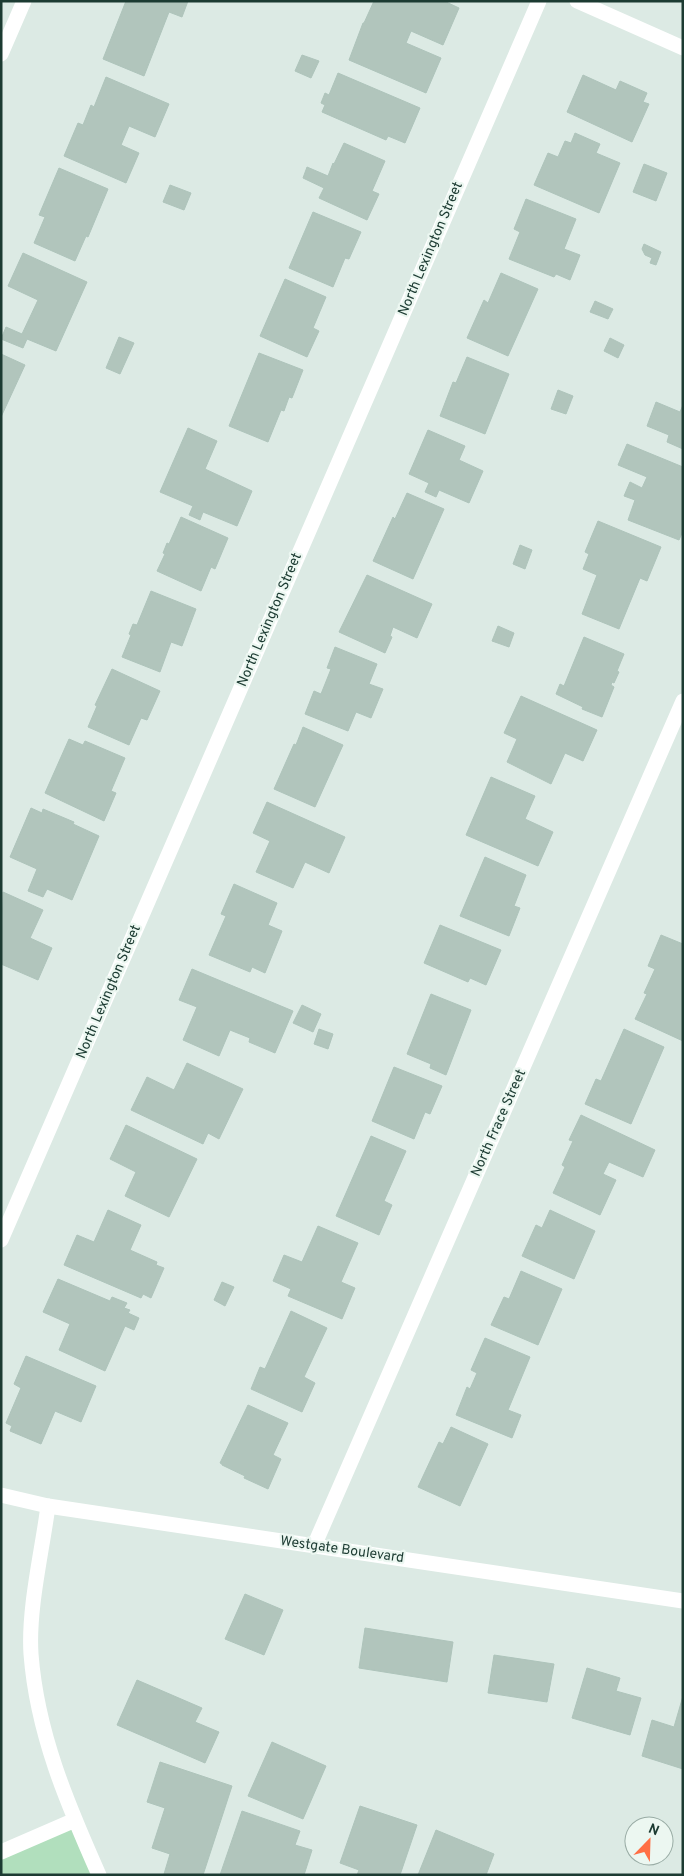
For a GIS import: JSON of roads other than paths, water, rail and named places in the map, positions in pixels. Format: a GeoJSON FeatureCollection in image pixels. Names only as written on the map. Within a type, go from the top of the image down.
{"type":"FeatureCollection","features":[{"type":"Feature","properties":{"kind":"street"},"geometry":{"type":"LineString","coordinates":[[1,54],[24,1]]}},
{"type":"Feature","properties":{"kind":"street","name":"North Lexington Street"},"geometry":{"type":"LineString","coordinates":[[1,1240],[539,1]]}},
{"type":"Feature","properties":{"kind":"street"},"geometry":{"type":"LineString","coordinates":[[577,1],[683,48]]}},
{"type":"Feature","properties":{"kind":"street","name":"North Frace Street"},"geometry":{"type":"LineString","coordinates":[[314,1546],[683,701]]}},
{"type":"Feature","properties":{"kind":"street","name":"Westgate Boulevard"},"geometry":{"type":"LineString","coordinates":[[1,1495],[48,1506],[683,1601]]}},
{"type":"Feature","properties":{"kind":"street"},"geometry":{"type":"LineString","coordinates":[[48,1506],[32,1616],[31,1653],[37,1699],[46,1744],[75,1820],[99,1875]]}},
{"type":"Feature","properties":{"kind":"street"},"geometry":{"type":"LineString","coordinates":[[1,1852],[75,1820]]}}]}
